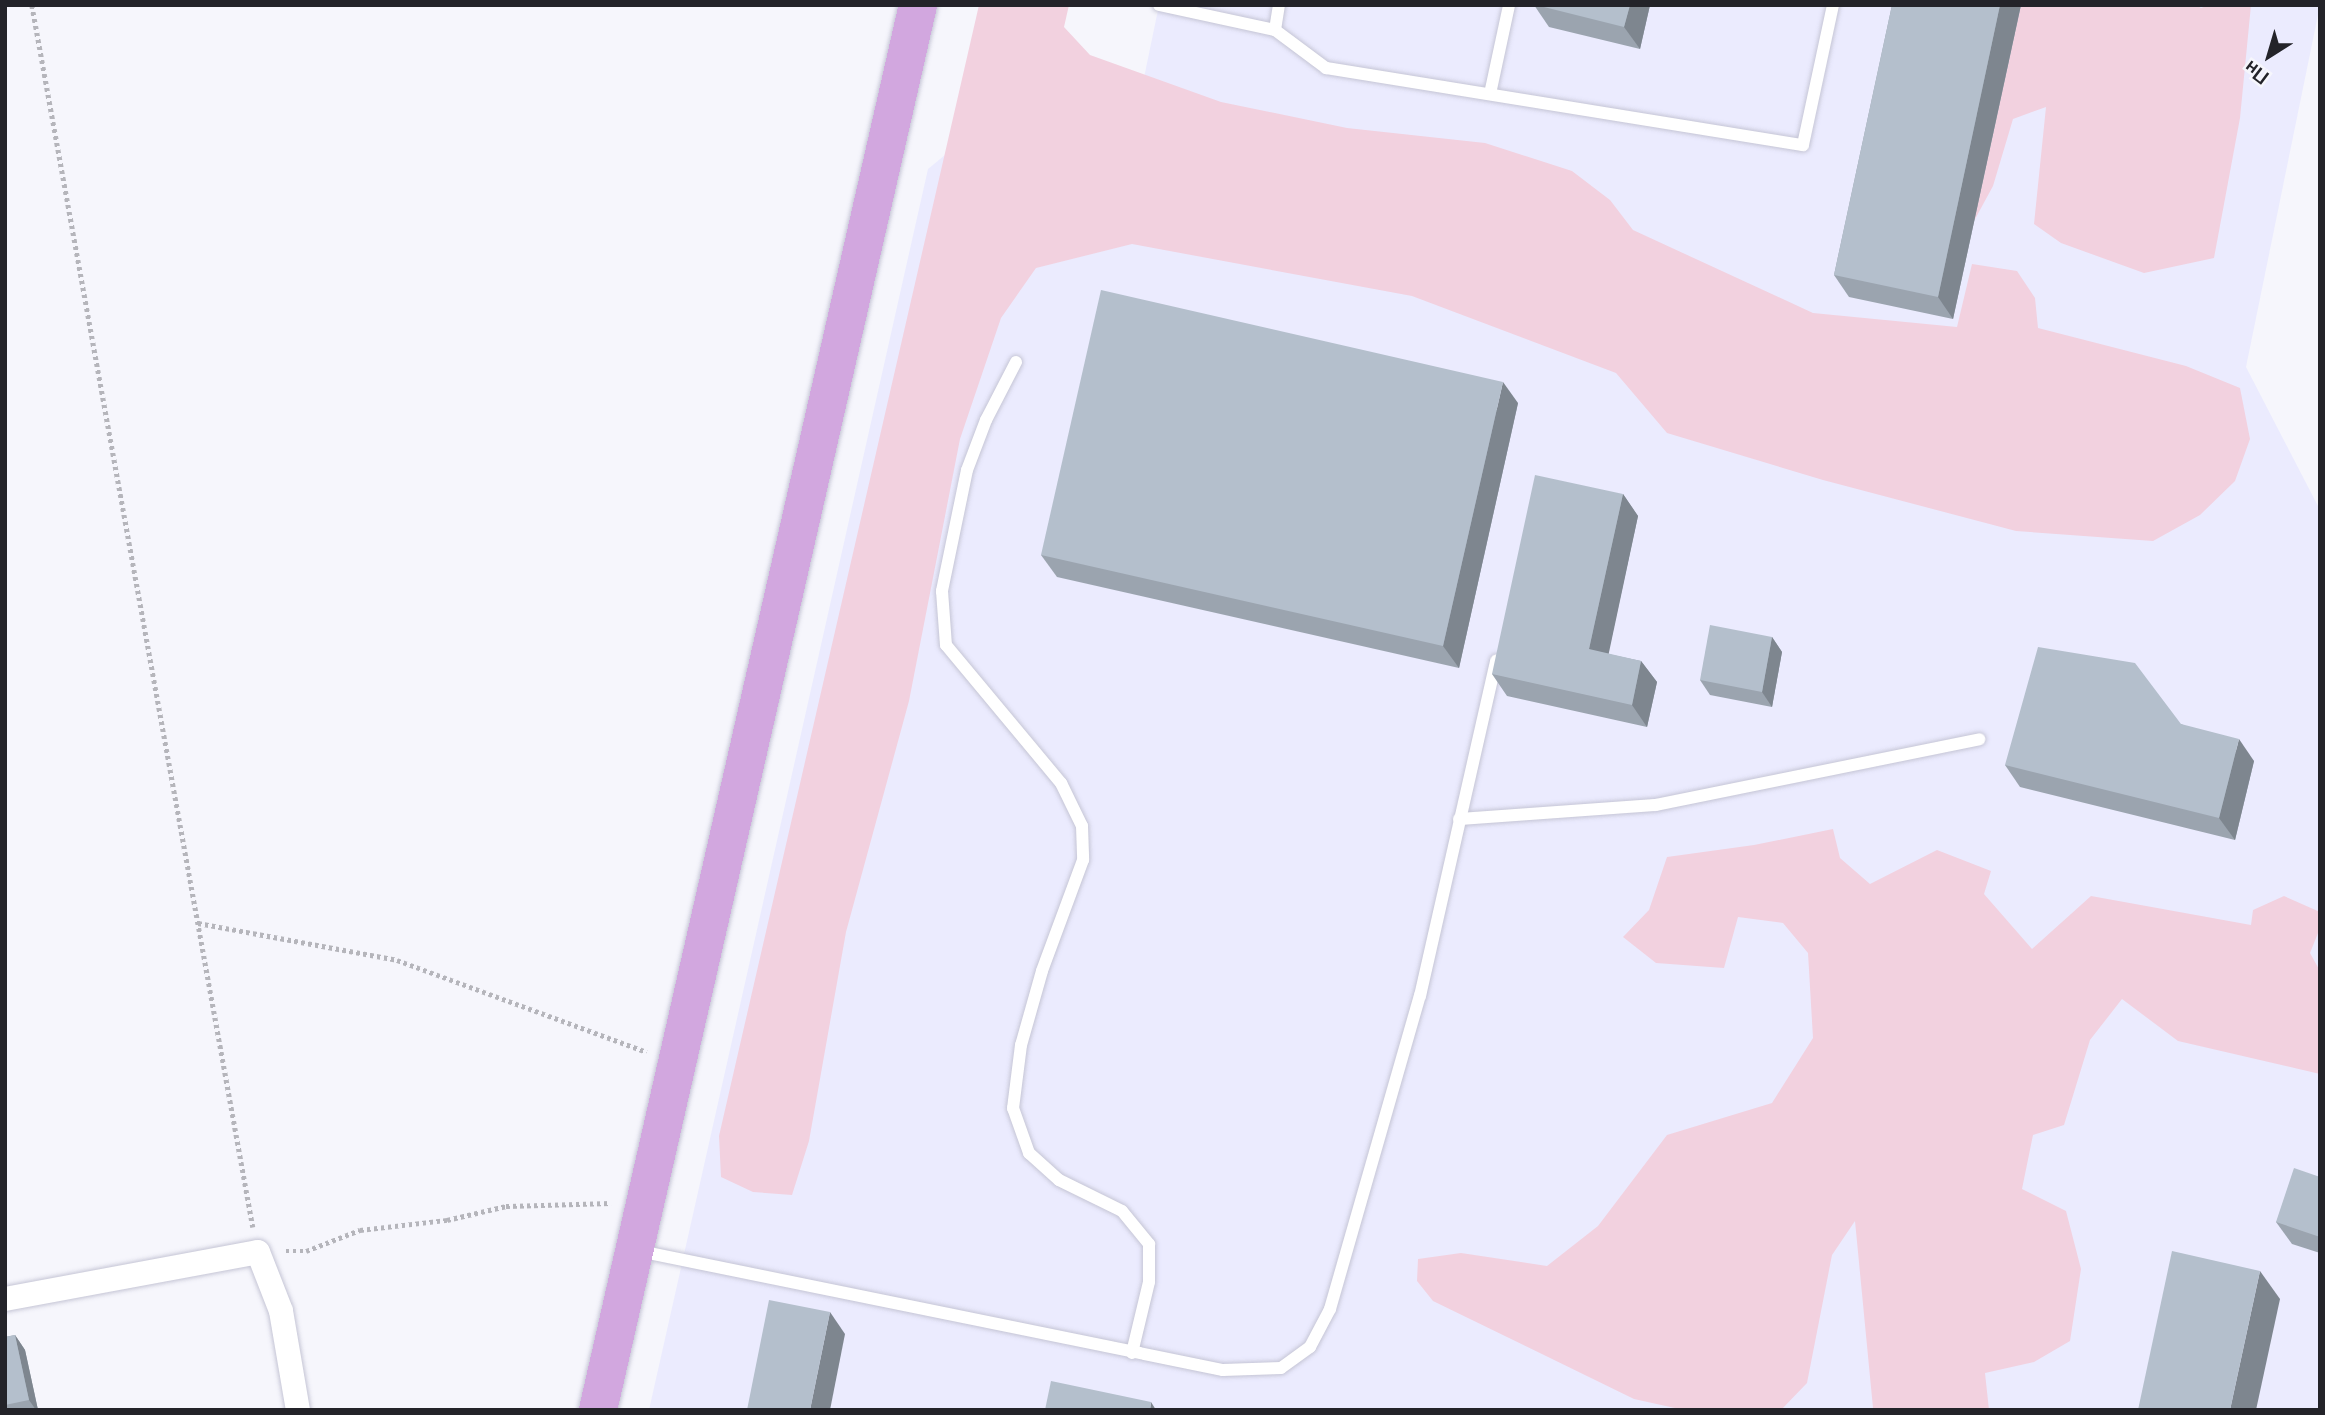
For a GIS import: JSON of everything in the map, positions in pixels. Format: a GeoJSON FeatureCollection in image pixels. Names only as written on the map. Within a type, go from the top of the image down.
{"type":"FeatureCollection","features":[{"type":"Feature","properties":{"kind":"main road"},"geometry":{"type":"LineString","coordinates":[[598,1410],[919,5]]}},
{"type":"Feature","properties":{"kind":"street"},"geometry":{"type":"LineString","coordinates":[[5,1299],[258,1252],[281,1311],[298,1410]]}},
{"type":"Feature","properties":{"kind":"lane"},"geometry":{"type":"LineString","coordinates":[[1159,5],[1275,30],[1325,68],[1803,145],[1833,5]]}},
{"type":"Feature","properties":{"kind":"lane"},"geometry":{"type":"LineString","coordinates":[[1275,30],[1279,5]]}},
{"type":"Feature","properties":{"kind":"lane"},"geometry":{"type":"LineString","coordinates":[[1490,94],[1509,5]]}},
{"type":"Feature","properties":{"kind":"lane"},"geometry":{"type":"LineString","coordinates":[[1016,362],[986,420],[967,470],[942,592],[946,645],[1061,783],[1082,826],[1083,860],[1042,971],[1021,1045],[1013,1108],[1029,1153],[1059,1180],[1122,1211],[1149,1244],[1149,1282],[1132,1353]]}},
{"type":"Feature","properties":{"kind":"lane"},"geometry":{"type":"LineString","coordinates":[[635,1250],[1223,1370],[1281,1368],[1310,1347],[1330,1308],[1417,1009],[1500,643]]}},
{"type":"Feature","properties":{"kind":"lane"},"geometry":{"type":"LineString","coordinates":[[1459,819],[1656,805],[1979,739]]}},
{"type":"Feature","properties":{"kind":"path"},"geometry":{"type":"LineString","coordinates":[[32,5],[258,1252],[306,1251],[360,1230],[447,1220],[506,1206],[587,1202],[645,1206]]}},
{"type":"Feature","properties":{"kind":"path"},"geometry":{"type":"LineString","coordinates":[[198,923],[397,960],[678,1062]]}},
{"type":"Feature","properties":{"kind":"shaded area"},"geometry":{"type":"Polygon","coordinates":[[[979,5],[1069,5],[1064,27],[1090,55],[1221,102],[1347,128],[1485,143],[1572,171],[1610,200],[1633,230],[1813,313],[1957,327],[1972,264],[2017,271],[2035,298],[2038,328],[2186,366],[2240,388],[2250,439],[2235,481],[2200,515],[2153,541],[2016,531],[1823,480],[1667,433],[1616,373],[1412,296],[1132,244],[1036,268],[1001,318],[960,439],[909,701],[846,932],[809,1141],[792,1195],[753,1192],[721,1177],[719,1136],[979,5]]]}},
{"type":"Feature","properties":{"kind":"shaded area"},"geometry":{"type":"Polygon","coordinates":[[[1159,5],[2320,5],[2246,367],[2320,510],[2320,1410],[649,1410],[928,169],[1031,84],[1140,97],[1159,5]]]}},
{"type":"Feature","properties":{"kind":"shaded area"},"geometry":{"type":"Polygon","coordinates":[[[2021,5],[2196,5],[2201,8],[2209,5],[2251,5],[2240,118],[2214,258],[2144,273],[2061,243],[2034,224],[2046,107],[2013,119],[1993,186],[1974,221],[2021,5]]]}},
{"type":"Feature","properties":{"kind":"shaded area"},"geometry":{"type":"Polygon","coordinates":[[[1833,829],[1840,858],[1870,884],[1937,850],[1991,871],[1984,894],[2032,949],[2091,896],[2251,925],[2253,910],[2284,896],[2320,912],[2320,928],[2310,953],[2320,971],[2320,1074],[2178,1041],[2122,999],[2090,1040],[2064,1125],[2033,1135],[2022,1189],[2066,1211],[2081,1269],[2070,1341],[2034,1362],[1985,1373],[1989,1410],[1873,1408],[1855,1221],[1832,1255],[1807,1383],[1781,1410],[1684,1410],[1634,1399],[1433,1301],[1417,1281],[1418,1259],[1461,1253],[1547,1266],[1598,1226],[1667,1135],[1772,1103],[1813,1038],[1808,953],[1783,923],[1738,917],[1724,968],[1656,963],[1623,937],[1649,910],[1667,857],[1754,845],[1833,829]]]}},
{"type":"Feature","properties":{"kind":"building"},"geometry":{"type":"Polygon","coordinates":[[[1536,5],[1630,5],[1624,27],[1536,5]]]}},
{"type":"Feature","properties":{"kind":"building"},"geometry":{"type":"Polygon","coordinates":[[[1892,5],[2000,5],[1938,297],[1834,275],[1892,5]]]}},
{"type":"Feature","properties":{"kind":"building"},"geometry":{"type":"Polygon","coordinates":[[[1101,290],[1503,382],[1443,646],[1041,555],[1101,290]]]}},
{"type":"Feature","properties":{"kind":"building"},"geometry":{"type":"Polygon","coordinates":[[[1535,475],[1623,494],[1589,649],[1641,661],[1632,705],[1492,674],[1535,475]]]}},
{"type":"Feature","properties":{"kind":"building"},"geometry":{"type":"Polygon","coordinates":[[[1710,625],[1772,637],[1762,692],[1700,680],[1710,625]]]}},
{"type":"Feature","properties":{"kind":"building"},"geometry":{"type":"Polygon","coordinates":[[[2038,647],[2135,663],[2181,724],[2239,739],[2219,818],[2005,765],[2038,647]]]}},
{"type":"Feature","properties":{"kind":"building"},"geometry":{"type":"Polygon","coordinates":[[[2294,1168],[2320,1177],[2320,1237],[2276,1222],[2294,1168]]]}},
{"type":"Feature","properties":{"kind":"building"},"geometry":{"type":"Polygon","coordinates":[[[2172,1251],[2260,1271],[2230,1410],[2138,1410],[2172,1251]]]}},
{"type":"Feature","properties":{"kind":"building"},"geometry":{"type":"Polygon","coordinates":[[[769,1300],[830,1312],[810,1410],[747,1410],[769,1300]]]}},
{"type":"Feature","properties":{"kind":"building"},"geometry":{"type":"Polygon","coordinates":[[[15,1335],[29,1400],[5,1405],[5,1337],[15,1335]]]}},
{"type":"Feature","properties":{"kind":"building"},"geometry":{"type":"Polygon","coordinates":[[[1051,1381],[1151,1402],[1150,1410],[1045,1410],[1051,1381]]]}}]}
